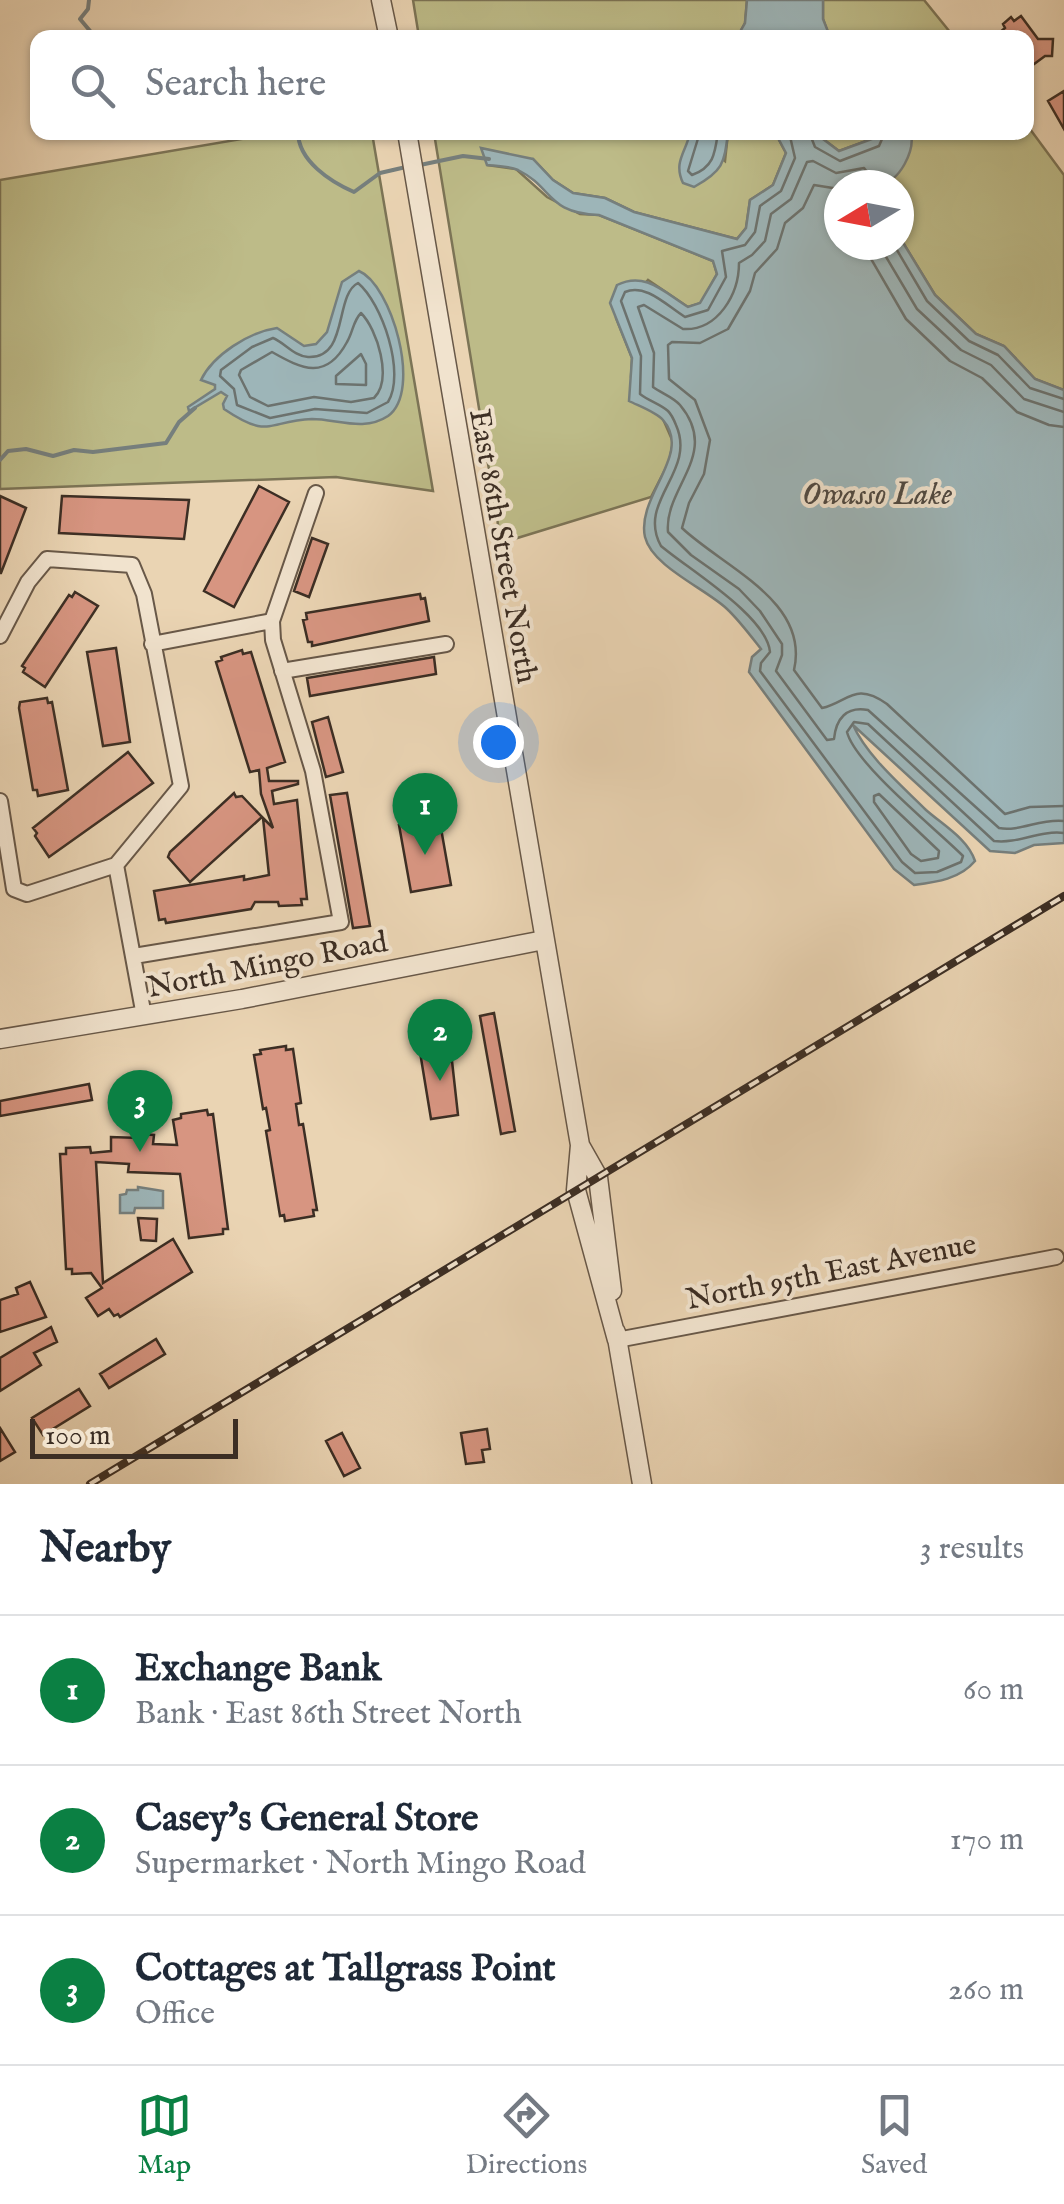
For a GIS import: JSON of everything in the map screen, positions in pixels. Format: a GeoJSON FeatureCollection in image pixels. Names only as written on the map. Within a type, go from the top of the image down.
{"type":"FeatureCollection","features":[{"type":"Feature","properties":{"kind":"street"},"geometry":{"type":"LineString","coordinates":[[381,0],[387,30]]}},
{"type":"Feature","properties":{"kind":"street","name":"East 86th Street North"},"geometry":{"type":"LineString","coordinates":[[408,140],[580,1145],[598,1178],[617,1340],[642,1484]]}},
{"type":"Feature","properties":{"kind":"street"},"geometry":{"type":"LineString","coordinates":[[134,956],[340,922],[313,771],[273,640],[272,621],[316,493]]}},
{"type":"Feature","properties":{"kind":"street"},"geometry":{"type":"LineString","coordinates":[[0,636],[28,582],[47,559],[132,565],[144,594],[181,786],[116,866],[27,894],[14,888],[0,800]]}},
{"type":"Feature","properties":{"kind":"street"},"geometry":{"type":"LineString","coordinates":[[152,644],[272,621]]}},
{"type":"Feature","properties":{"kind":"street"},"geometry":{"type":"LineString","coordinates":[[282,671],[446,644]]}},
{"type":"Feature","properties":{"kind":"street"},"geometry":{"type":"LineString","coordinates":[[116,866],[144,1016]]}},
{"type":"Feature","properties":{"kind":"street","name":"North Mingo Road"},"geometry":{"type":"LineString","coordinates":[[0,1039],[144,1016],[544,940]]}},
{"type":"Feature","properties":{"kind":"street","name":"North 95th East Avenue"},"geometry":{"type":"LineString","coordinates":[[617,1340],[1056,1257]]}},
{"type":"Feature","properties":{"kind":"shaded area"},"geometry":{"type":"Polygon","coordinates":[[[413,0],[747,0],[741,30],[418,30],[413,0]]]}},
{"type":"Feature","properties":{"kind":"shaded area"},"geometry":{"type":"Polygon","coordinates":[[[823,0],[924,0],[948,30],[827,30],[823,0]]]}},
{"type":"Feature","properties":{"kind":"shaded area"},"geometry":{"type":"Polygon","coordinates":[[[1034,134],[1064,175],[1064,390],[1035,379],[1004,346],[976,334],[935,295],[914,260],[914,170],[897,170],[910,140],[1034,140],[1034,134]]]}},
{"type":"Feature","properties":{"kind":"shaded area"},"geometry":{"type":"Polygon","coordinates":[[[235,140],[373,140],[433,491],[336,477],[0,489],[0,180],[235,140]]]}},
{"type":"Feature","properties":{"kind":"shaded area"},"geometry":{"type":"Polygon","coordinates":[[[435,140],[699,140],[725,161],[727,140],[779,140],[786,153],[773,185],[750,200],[746,228],[737,239],[634,212],[605,198],[573,193],[553,180],[533,159],[487,165],[516,169],[547,197],[580,214],[599,215],[713,261],[717,274],[701,303],[688,307],[648,280],[616,318],[632,358],[631,377],[663,419],[673,442],[669,462],[651,497],[501,543],[435,140]]]}},
{"type":"Feature","properties":{"kind":"shaded area"},"geometry":{"type":"Polygon","coordinates":[[[824,140],[869,140],[839,151],[824,140]]]}},
{"type":"Feature","properties":{"kind":"water"},"geometry":{"type":"Polygon","coordinates":[[[747,0],[823,0],[827,30],[741,30],[747,0]]]}},
{"type":"Feature","properties":{"kind":"water"},"geometry":{"type":"Polygon","coordinates":[[[687,140],[727,140],[720,166],[694,187],[683,183],[681,157],[687,140]]]}},
{"type":"Feature","properties":{"kind":"water","name":"Owasso Lake"},"geometry":{"type":"Polygon","coordinates":[[[779,140],[824,140],[839,151],[869,140],[912,140],[901,170],[824,170],[824,260],[914,260],[935,295],[976,334],[1004,346],[1035,379],[1064,390],[1064,843],[1034,845],[1015,853],[990,851],[853,725],[876,759],[961,839],[975,861],[955,876],[914,885],[894,869],[749,672],[752,657],[761,649],[726,608],[658,558],[645,537],[648,506],[672,447],[670,433],[660,417],[629,401],[632,358],[610,303],[617,285],[637,280],[654,285],[688,307],[700,303],[717,274],[713,261],[599,215],[569,210],[518,170],[487,165],[481,148],[533,159],[553,180],[573,193],[605,198],[634,212],[737,239],[746,228],[750,200],[773,185],[786,153],[779,140]]]}},
{"type":"Feature","properties":{"kind":"water"},"geometry":{"type":"Polygon","coordinates":[[[359,271],[382,296],[399,339],[403,385],[398,403],[388,416],[370,423],[312,419],[260,426],[224,409],[227,396],[221,392],[189,411],[188,407],[215,389],[215,385],[201,380],[207,371],[244,340],[277,328],[304,346],[316,344],[327,332],[342,282],[359,271]]]}},
{"type":"Feature","properties":{"kind":"water"},"geometry":{"type":"Polygon","coordinates":[[[138,1187],[163,1191],[163,1208],[135,1208],[134,1213],[120,1213],[120,1195],[138,1187]]]}},
{"type":"Feature","properties":{"kind":"building"},"geometry":{"type":"Polygon","coordinates":[[[1021,16],[1031,30],[1003,30],[1011,17],[1014,21],[1021,16]]]}},
{"type":"Feature","properties":{"kind":"building"},"geometry":{"type":"Polygon","coordinates":[[[1034,34],[1038,39],[1053,39],[1052,56],[1034,64],[1034,34]]]}},
{"type":"Feature","properties":{"kind":"building"},"geometry":{"type":"Polygon","coordinates":[[[1064,91],[1064,129],[1048,101],[1064,91]]]}},
{"type":"Feature","properties":{"kind":"building"},"geometry":{"type":"Polygon","coordinates":[[[259,486],[289,502],[234,607],[204,591],[259,486]]]}},
{"type":"Feature","properties":{"kind":"building"},"geometry":{"type":"Polygon","coordinates":[[[0,496],[26,508],[1,573],[0,573],[0,496]]]}},
{"type":"Feature","properties":{"kind":"building"},"geometry":{"type":"Polygon","coordinates":[[[62,496],[189,500],[184,539],[59,533],[62,496]]]}},
{"type":"Feature","properties":{"kind":"building"},"geometry":{"type":"Polygon","coordinates":[[[312,538],[328,544],[309,597],[294,591],[312,538]]]}},
{"type":"Feature","properties":{"kind":"building"},"geometry":{"type":"Polygon","coordinates":[[[75,592],[98,606],[45,687],[23,672],[22,666],[69,595],[72,597],[75,592]]]}},
{"type":"Feature","properties":{"kind":"building"},"geometry":{"type":"Polygon","coordinates":[[[420,594],[421,599],[425,598],[429,621],[312,646],[308,642],[303,620],[307,619],[306,613],[420,594]]]}},
{"type":"Feature","properties":{"kind":"building"},"geometry":{"type":"Polygon","coordinates":[[[116,648],[130,742],[103,746],[87,652],[116,648]]]}},
{"type":"Feature","properties":{"kind":"building"},"geometry":{"type":"Polygon","coordinates":[[[242,650],[243,654],[251,652],[285,762],[267,768],[269,781],[298,781],[272,791],[274,804],[297,800],[307,899],[301,899],[302,905],[255,902],[251,909],[166,923],[165,919],[159,920],[154,891],[269,875],[263,818],[273,828],[261,794],[259,770],[250,772],[216,662],[242,650]]]}},
{"type":"Feature","properties":{"kind":"building"},"geometry":{"type":"Polygon","coordinates":[[[434,657],[436,674],[310,696],[307,678],[434,657]]]}},
{"type":"Feature","properties":{"kind":"building"},"geometry":{"type":"Polygon","coordinates":[[[47,698],[48,703],[52,702],[68,790],[38,796],[37,790],[33,790],[19,708],[20,702],[47,698]]]}},
{"type":"Feature","properties":{"kind":"building"},"geometry":{"type":"Polygon","coordinates":[[[328,717],[343,772],[326,777],[312,722],[328,717]]]}},
{"type":"Feature","properties":{"kind":"building"},"geometry":{"type":"Polygon","coordinates":[[[128,752],[153,783],[49,857],[33,828],[128,752]]]}},
{"type":"Feature","properties":{"kind":"building"},"geometry":{"type":"Polygon","coordinates":[[[234,793],[262,817],[190,882],[168,857],[170,852],[234,793]]]}},
{"type":"Feature","properties":{"kind":"building"},"geometry":{"type":"Polygon","coordinates":[[[347,793],[370,926],[353,928],[330,795],[347,793]]]}},
{"type":"Feature","properties":{"kind":"building"},"geometry":{"type":"Polygon","coordinates":[[[439,817],[451,885],[411,892],[399,825],[439,817]]]}},
{"type":"Feature","properties":{"kind":"building"},"geometry":{"type":"Polygon","coordinates":[[[494,1013],[515,1131],[501,1134],[480,1016],[494,1013]]]}},
{"type":"Feature","properties":{"kind":"building"},"geometry":{"type":"Polygon","coordinates":[[[286,1046],[286,1050],[293,1049],[301,1103],[296,1104],[299,1125],[303,1124],[317,1210],[313,1210],[314,1216],[285,1221],[284,1215],[280,1216],[266,1131],[270,1130],[254,1055],[261,1054],[260,1050],[286,1046]]]}},
{"type":"Feature","properties":{"kind":"building"},"geometry":{"type":"Polygon","coordinates":[[[446,1048],[449,1062],[452,1061],[458,1115],[431,1119],[420,1052],[446,1048]]]}},
{"type":"Feature","properties":{"kind":"building"},"geometry":{"type":"Polygon","coordinates":[[[89,1084],[92,1100],[0,1116],[0,1101],[89,1084]]]}},
{"type":"Feature","properties":{"kind":"building"},"geometry":{"type":"Polygon","coordinates":[[[207,1110],[208,1115],[213,1114],[228,1229],[223,1229],[223,1234],[189,1238],[180,1174],[128,1172],[129,1164],[96,1162],[103,1283],[173,1239],[192,1272],[120,1317],[109,1309],[98,1316],[86,1298],[102,1288],[91,1273],[72,1274],[72,1269],[66,1269],[60,1154],[66,1154],[66,1148],[90,1147],[91,1153],[111,1151],[111,1137],[140,1138],[140,1134],[154,1135],[153,1144],[177,1145],[173,1120],[181,1118],[181,1114],[207,1110]]]}},
{"type":"Feature","properties":{"kind":"building"},"geometry":{"type":"Polygon","coordinates":[[[138,1218],[157,1219],[156,1241],[141,1240],[138,1218]]]}},
{"type":"Feature","properties":{"kind":"building"},"geometry":{"type":"Polygon","coordinates":[[[30,1282],[46,1317],[0,1332],[0,1300],[18,1294],[16,1288],[30,1282]]]}},
{"type":"Feature","properties":{"kind":"building"},"geometry":{"type":"Polygon","coordinates":[[[51,1327],[57,1342],[34,1353],[41,1365],[0,1391],[0,1358],[51,1327]]]}},
{"type":"Feature","properties":{"kind":"building"},"geometry":{"type":"Polygon","coordinates":[[[156,1339],[165,1354],[109,1388],[100,1374],[156,1339]]]}},
{"type":"Feature","properties":{"kind":"building"},"geometry":{"type":"Polygon","coordinates":[[[79,1389],[90,1406],[43,1435],[32,1418],[79,1389]]]}},
{"type":"Feature","properties":{"kind":"building"},"geometry":{"type":"Polygon","coordinates":[[[0,1428],[15,1452],[0,1461],[0,1428]]]}},
{"type":"Feature","properties":{"kind":"building"},"geometry":{"type":"Polygon","coordinates":[[[487,1429],[490,1449],[482,1450],[484,1462],[466,1464],[461,1433],[487,1429]]]}},
{"type":"Feature","properties":{"kind":"building"},"geometry":{"type":"Polygon","coordinates":[[[342,1433],[360,1468],[344,1476],[326,1441],[342,1433]]]}},
{"type":"Feature","properties":{"kind":"waterway"},"geometry":{"type":"LineString","coordinates":[[89,0],[80,19],[89,30]]}},
{"type":"Feature","properties":{"kind":"waterway"},"geometry":{"type":"LineString","coordinates":[[299,140],[310,161],[326,176],[354,192],[380,173],[406,167]]}},
{"type":"Feature","properties":{"kind":"waterway"},"geometry":{"type":"LineString","coordinates":[[420,165],[463,156],[489,159]]}},
{"type":"Feature","properties":{"kind":"waterway"},"geometry":{"type":"LineString","coordinates":[[0,460],[8,451],[26,449],[53,456],[74,450],[93,452],[166,443],[179,422],[195,408]]}},
{"type":"Feature","properties":{"kind":"railway"},"geometry":{"type":"LineString","coordinates":[[90,1484],[1064,896]]}},
{"type":"Feature","properties":{"kind":"place","name":"Exchange Bank"},"geometry":{"type":"Point","coordinates":[425,855]}},
{"type":"Feature","properties":{"kind":"place","name":"Casey's General Store"},"geometry":{"type":"Point","coordinates":[440,1081]}},
{"type":"Feature","properties":{"kind":"place","name":"Cottages at Tallgrass Point"},"geometry":{"type":"Point","coordinates":[140,1152]}}]}
